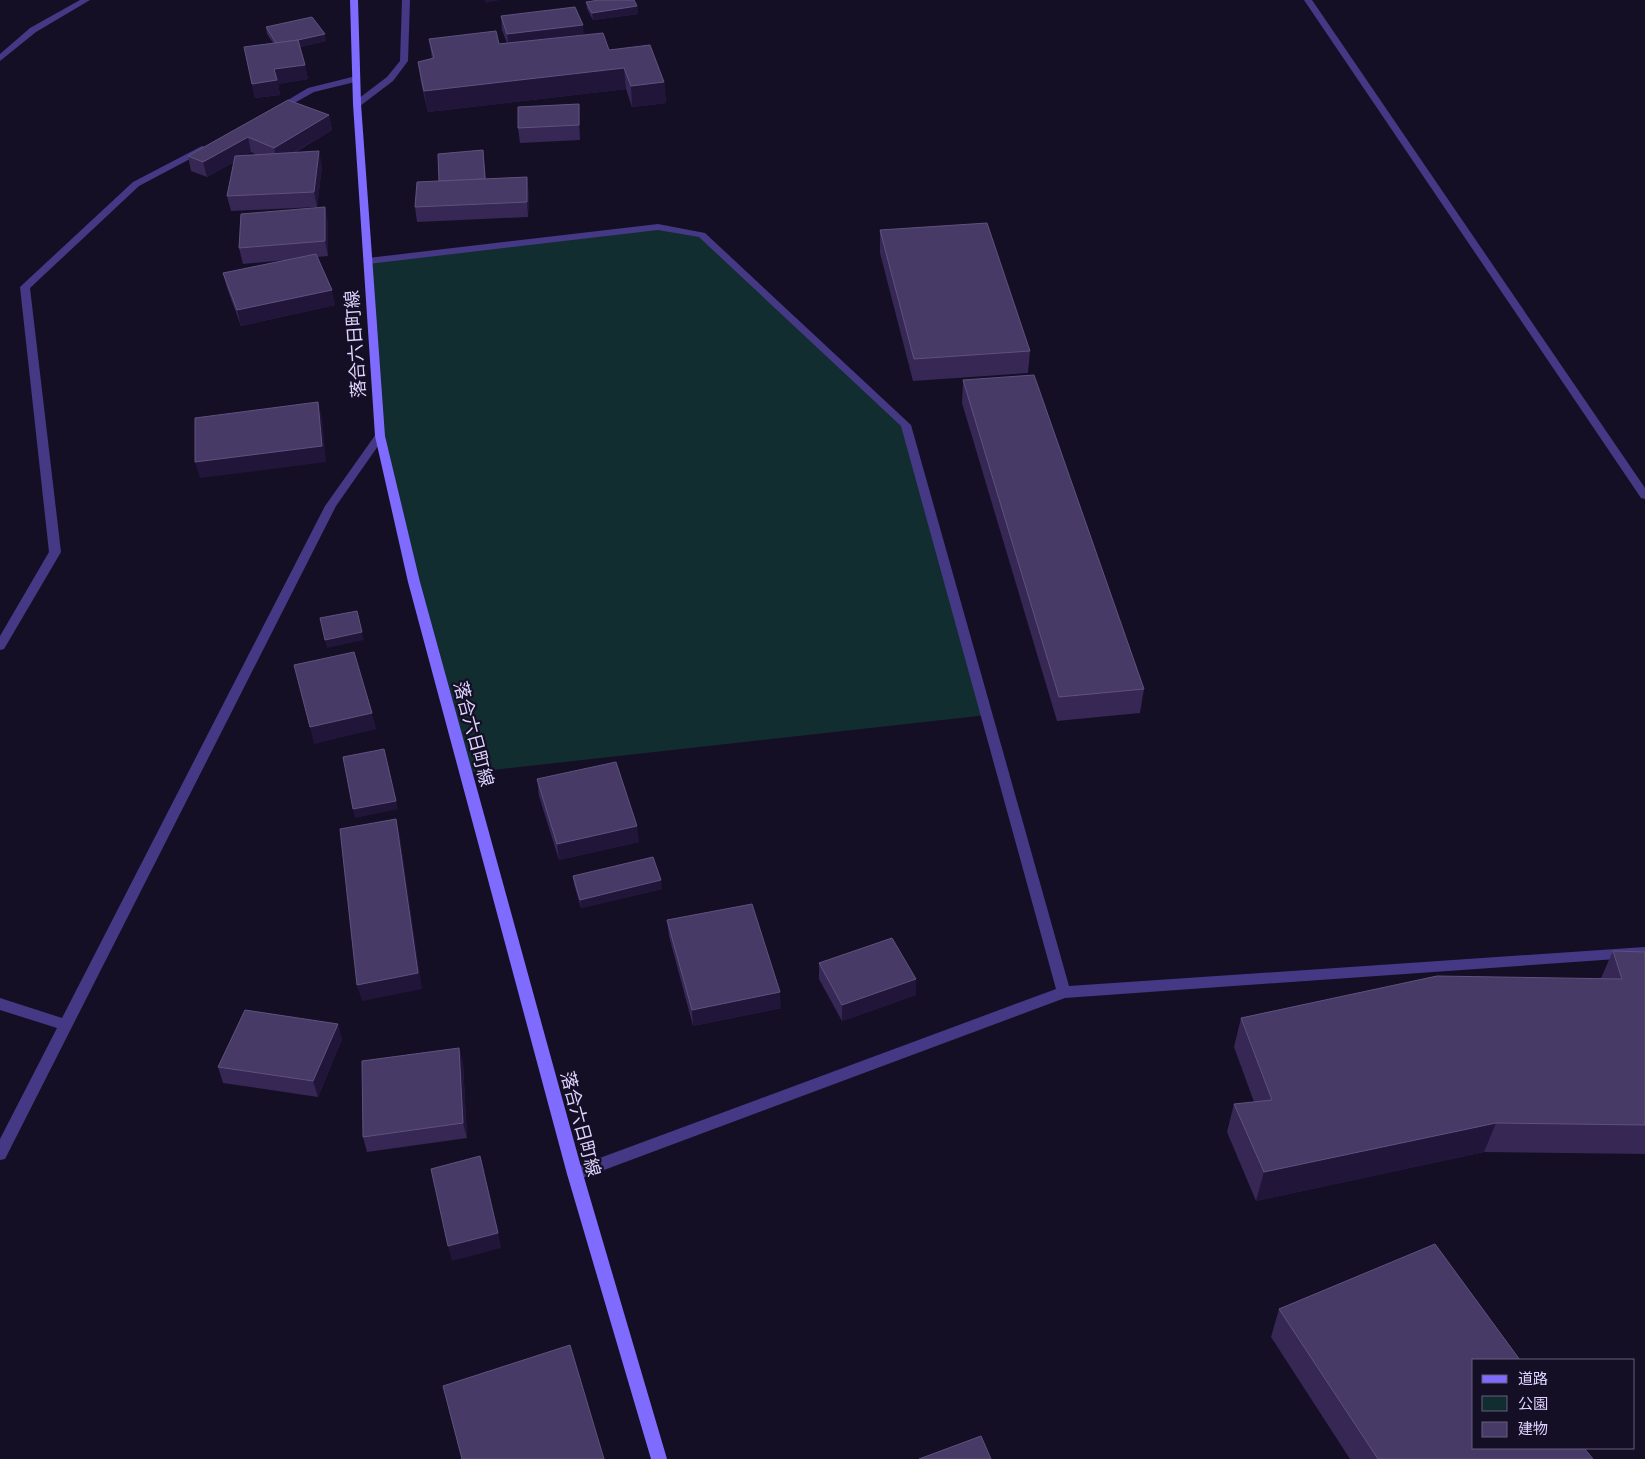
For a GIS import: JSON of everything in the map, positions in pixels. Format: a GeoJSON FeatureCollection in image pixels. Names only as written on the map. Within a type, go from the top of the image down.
{"type":"FeatureCollection","features":[{"type":"Feature","properties":{"kind":"main road","name":"落合六日町線"},"geometry":{"type":"LineString","coordinates":[[354,0],[357,104],[380,436],[414,582],[575,1174],[659,1459]]}},
{"type":"Feature","properties":{"kind":"street"},"geometry":{"type":"LineString","coordinates":[[0,58],[33,30],[86,0]]}},
{"type":"Feature","properties":{"kind":"street"},"geometry":{"type":"LineString","coordinates":[[357,104],[390,79],[404,62],[406,0]]}},
{"type":"Feature","properties":{"kind":"street"},"geometry":{"type":"LineString","coordinates":[[1308,0],[1645,496]]}},
{"type":"Feature","properties":{"kind":"street"},"geometry":{"type":"LineString","coordinates":[[264,116],[311,90],[356,79]]}},
{"type":"Feature","properties":{"kind":"street"},"geometry":{"type":"LineString","coordinates":[[0,646],[55,552],[25,287],[136,184],[214,142]]}},
{"type":"Feature","properties":{"kind":"street"},"geometry":{"type":"LineString","coordinates":[[368,261],[658,227],[702,235],[906,425],[1064,992]]}},
{"type":"Feature","properties":{"kind":"street"},"geometry":{"type":"LineString","coordinates":[[0,1154],[331,506],[380,436]]}},
{"type":"Feature","properties":{"kind":"street"},"geometry":{"type":"LineString","coordinates":[[575,1174],[1064,992],[1645,952]]}},
{"type":"Feature","properties":{"kind":"street"},"geometry":{"type":"LineString","coordinates":[[0,1004],[66,1025]]}},
{"type":"Feature","properties":{"kind":"green space"},"geometry":{"type":"Polygon","coordinates":[[[658,227],[702,235],[906,425],[987,715],[466,773],[380,436],[368,261],[658,227]]]}},
{"type":"Feature","properties":{"kind":"building"},"geometry":{"type":"Polygon","coordinates":[[[634,0],[637,6],[592,13],[586,2],[634,0]]]}},
{"type":"Feature","properties":{"kind":"building"},"geometry":{"type":"Polygon","coordinates":[[[575,7],[583,25],[507,34],[501,16],[575,7]]]}},
{"type":"Feature","properties":{"kind":"building"},"geometry":{"type":"Polygon","coordinates":[[[312,17],[325,34],[276,43],[266,27],[312,17]]]}},
{"type":"Feature","properties":{"kind":"building"},"geometry":{"type":"Polygon","coordinates":[[[496,31],[499,44],[603,33],[609,50],[650,45],[664,82],[631,86],[624,68],[424,91],[418,62],[434,58],[429,39],[496,31]]]}},
{"type":"Feature","properties":{"kind":"building"},"geometry":{"type":"Polygon","coordinates":[[[298,40],[305,65],[274,69],[277,80],[252,84],[244,47],[298,40]]]}},
{"type":"Feature","properties":{"kind":"building"},"geometry":{"type":"Polygon","coordinates":[[[288,100],[329,115],[274,148],[248,137],[203,162],[188,156],[288,100]]]}},
{"type":"Feature","properties":{"kind":"building"},"geometry":{"type":"Polygon","coordinates":[[[579,104],[579,125],[518,128],[518,107],[579,104]]]}},
{"type":"Feature","properties":{"kind":"building"},"geometry":{"type":"Polygon","coordinates":[[[483,150],[485,179],[439,181],[438,154],[483,150]]]}},
{"type":"Feature","properties":{"kind":"building"},"geometry":{"type":"Polygon","coordinates":[[[319,151],[314,192],[227,196],[235,156],[319,151]]]}},
{"type":"Feature","properties":{"kind":"building"},"geometry":{"type":"Polygon","coordinates":[[[527,177],[527,202],[415,207],[417,182],[527,177]]]}},
{"type":"Feature","properties":{"kind":"building"},"geometry":{"type":"Polygon","coordinates":[[[325,207],[325,241],[239,248],[241,214],[325,207]]]}},
{"type":"Feature","properties":{"kind":"building"},"geometry":{"type":"Polygon","coordinates":[[[987,223],[1030,351],[914,359],[880,230],[987,223]]]}},
{"type":"Feature","properties":{"kind":"building"},"geometry":{"type":"Polygon","coordinates":[[[316,254],[332,290],[237,310],[223,273],[316,254]]]}},
{"type":"Feature","properties":{"kind":"building"},"geometry":{"type":"Polygon","coordinates":[[[1034,375],[1144,689],[1059,697],[963,380],[1034,375]]]}},
{"type":"Feature","properties":{"kind":"building"},"geometry":{"type":"Polygon","coordinates":[[[318,402],[322,446],[195,462],[195,418],[318,402]]]}},
{"type":"Feature","properties":{"kind":"building"},"geometry":{"type":"Polygon","coordinates":[[[357,611],[362,632],[325,640],[320,618],[357,611]]]}},
{"type":"Feature","properties":{"kind":"building"},"geometry":{"type":"Polygon","coordinates":[[[354,652],[372,713],[310,727],[294,665],[354,652]]]}},
{"type":"Feature","properties":{"kind":"building"},"geometry":{"type":"Polygon","coordinates":[[[384,749],[396,801],[353,809],[343,757],[384,749]]]}},
{"type":"Feature","properties":{"kind":"building"},"geometry":{"type":"Polygon","coordinates":[[[616,762],[637,826],[557,844],[537,779],[616,762]]]}},
{"type":"Feature","properties":{"kind":"building"},"geometry":{"type":"Polygon","coordinates":[[[396,819],[418,973],[357,985],[340,829],[396,819]]]}},
{"type":"Feature","properties":{"kind":"building"},"geometry":{"type":"Polygon","coordinates":[[[653,857],[661,880],[580,900],[573,876],[653,857]]]}},
{"type":"Feature","properties":{"kind":"building"},"geometry":{"type":"Polygon","coordinates":[[[752,904],[780,992],[692,1010],[667,920],[752,904]]]}},
{"type":"Feature","properties":{"kind":"building"},"geometry":{"type":"Polygon","coordinates":[[[892,938],[916,979],[842,1005],[819,963],[892,938]]]}},
{"type":"Feature","properties":{"kind":"building"},"geometry":{"type":"Polygon","coordinates":[[[1613,951],[1645,952],[1645,1125],[1496,1123],[1264,1172],[1234,1104],[1272,1100],[1241,1018],[1437,976],[1622,979],[1613,951]]]}},
{"type":"Feature","properties":{"kind":"building"},"geometry":{"type":"Polygon","coordinates":[[[245,1010],[338,1024],[313,1081],[218,1067],[245,1010]]]}},
{"type":"Feature","properties":{"kind":"building"},"geometry":{"type":"Polygon","coordinates":[[[459,1048],[463,1123],[363,1137],[362,1061],[459,1048]]]}},
{"type":"Feature","properties":{"kind":"building"},"geometry":{"type":"Polygon","coordinates":[[[480,1156],[498,1233],[448,1246],[431,1169],[480,1156]]]}},
{"type":"Feature","properties":{"kind":"building"},"geometry":{"type":"Polygon","coordinates":[[[1435,1244],[1519,1359],[1472,1359],[1472,1449],[1585,1449],[1593,1459],[1378,1459],[1279,1309],[1435,1244]]]}},
{"type":"Feature","properties":{"kind":"building"},"geometry":{"type":"Polygon","coordinates":[[[570,1345],[604,1459],[462,1459],[443,1386],[570,1345]]]}},
{"type":"Feature","properties":{"kind":"building"},"geometry":{"type":"Polygon","coordinates":[[[981,1436],[991,1459],[919,1459],[981,1436]]]}}]}
